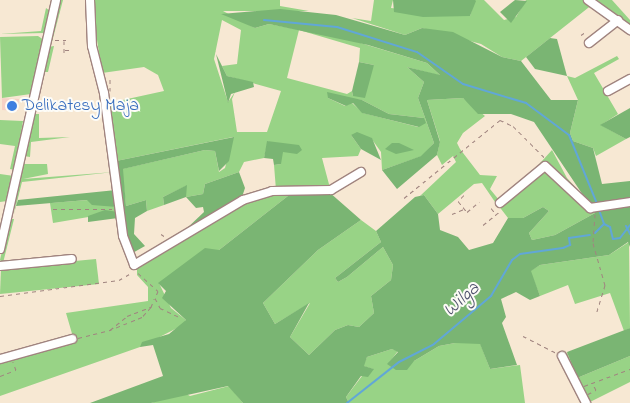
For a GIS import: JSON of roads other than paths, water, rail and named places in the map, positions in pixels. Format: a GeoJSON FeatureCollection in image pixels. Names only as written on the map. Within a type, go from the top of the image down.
{"type":"FeatureCollection","features":[{"type":"Feature","properties":{"kind":"street"},"geometry":{"type":"LineString","coordinates":[[0,249],[3,227],[56,0]]}},
{"type":"Feature","properties":{"kind":"street"},"geometry":{"type":"LineString","coordinates":[[90,0],[92,46],[104,93],[126,248],[134,265],[243,200],[272,192],[331,190],[361,172]]}},
{"type":"Feature","properties":{"kind":"street"},"geometry":{"type":"LineString","coordinates":[[588,0],[630,30]]}},
{"type":"Feature","properties":{"kind":"street"},"geometry":{"type":"LineString","coordinates":[[589,43],[618,20]]}},
{"type":"Feature","properties":{"kind":"street"},"geometry":{"type":"LineString","coordinates":[[608,92],[630,79]]}},
{"type":"Feature","properties":{"kind":"street"},"geometry":{"type":"LineString","coordinates":[[500,207],[545,166],[555,170],[581,202],[597,209],[630,202]]}},
{"type":"Feature","properties":{"kind":"street"},"geometry":{"type":"LineString","coordinates":[[0,266],[72,259]]}},
{"type":"Feature","properties":{"kind":"street"},"geometry":{"type":"LineString","coordinates":[[2,358],[72,339]]}},
{"type":"Feature","properties":{"kind":"street"},"geometry":{"type":"LineString","coordinates":[[561,354],[584,401]]}},
{"type":"Feature","properties":{"kind":"waterway"},"geometry":{"type":"LineString","coordinates":[[264,20],[337,27],[417,52],[463,84],[526,103],[569,135],[598,206]]}},
{"type":"Feature","properties":{"kind":"waterway"},"geometry":{"type":"LineString","coordinates":[[599,210],[604,224]]}},
{"type":"Feature","properties":{"kind":"waterway","name":"Wilga"},"geometry":{"type":"LineString","coordinates":[[604,224],[610,227],[613,239],[620,238],[630,225]]}},
{"type":"Feature","properties":{"kind":"waterway","name":"Wilga"},"geometry":{"type":"LineString","coordinates":[[595,233],[604,224]]}},
{"type":"Feature","properties":{"kind":"waterway","name":"Wilga"},"geometry":{"type":"LineString","coordinates":[[626,226],[630,234]]}},
{"type":"Feature","properties":{"kind":"waterway","name":"Wilga"},"geometry":{"type":"LineString","coordinates":[[347,403],[399,362],[434,344],[491,296],[512,260],[520,254],[563,248],[570,245],[569,238],[590,235]]}},
{"type":"Feature","properties":{"kind":"place","name":"Delikatesy Maja"},"geometry":{"type":"Point","coordinates":[12,106]}}]}
